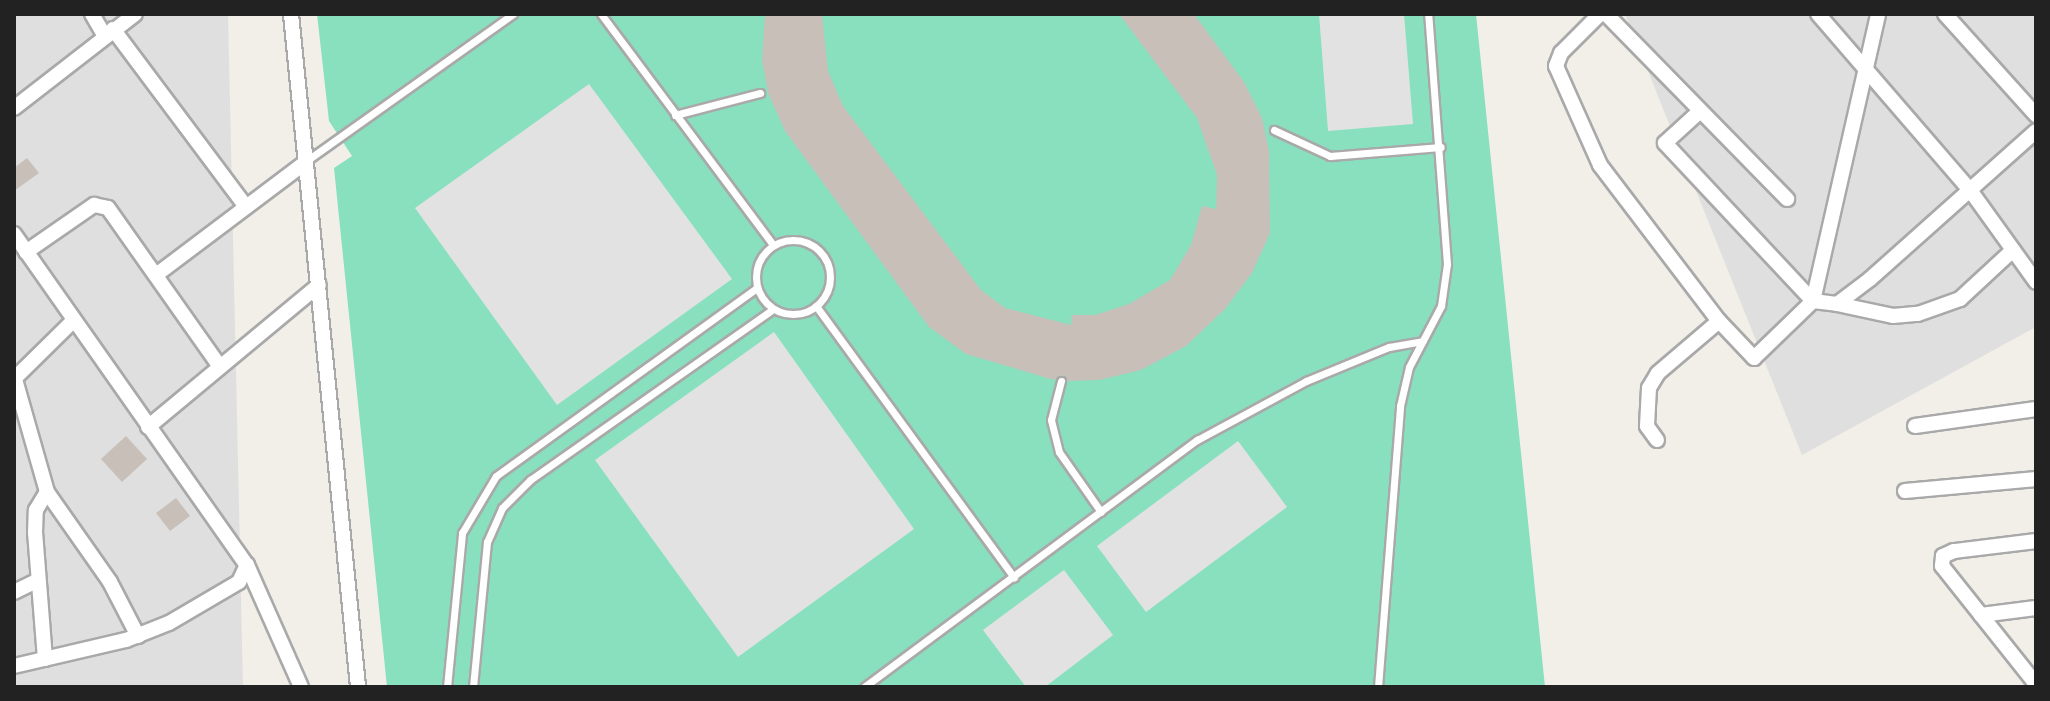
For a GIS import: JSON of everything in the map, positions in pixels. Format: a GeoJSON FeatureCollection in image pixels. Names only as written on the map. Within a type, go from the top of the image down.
{"type":"FeatureCollection","features":[{"type":"Feature","properties":{"kind":"street"},"geometry":{"type":"LineString","coordinates":[[92,14],[246,207]]}},
{"type":"Feature","properties":{"kind":"street"},"geometry":{"type":"LineString","coordinates":[[14,108],[135,14]]}},
{"type":"Feature","properties":{"kind":"street"},"geometry":{"type":"LineString","coordinates":[[291,14],[358,687]]}},
{"type":"Feature","properties":{"kind":"street"},"geometry":{"type":"LineString","coordinates":[[1600,14],[1561,53],[1556,66],[1600,165],[1719,321],[1754,358],[1813,301],[1822,279],[1850,123],[1869,69],[1878,14]]}},
{"type":"Feature","properties":{"kind":"street"},"geometry":{"type":"LineString","coordinates":[[1606,14],[1787,199]]}},
{"type":"Feature","properties":{"kind":"street"},"geometry":{"type":"LineString","coordinates":[[1818,14],[1869,69],[1970,190],[2036,282]]}},
{"type":"Feature","properties":{"kind":"street"},"geometry":{"type":"LineString","coordinates":[[1945,14],[2036,115]]}},
{"type":"Feature","properties":{"kind":"street"},"geometry":{"type":"LineString","coordinates":[[1699,112],[1665,143],[1813,301],[1893,316],[1918,314],[1960,299],[2013,250]]}},
{"type":"Feature","properties":{"kind":"street"},"geometry":{"type":"LineString","coordinates":[[1837,304],[2036,131]]}},
{"type":"Feature","properties":{"kind":"street"},"geometry":{"type":"LineString","coordinates":[[156,275],[306,162]]}},
{"type":"Feature","properties":{"kind":"street"},"geometry":{"type":"LineString","coordinates":[[26,252],[100,204],[108,208],[220,367]]}},
{"type":"Feature","properties":{"kind":"street"},"geometry":{"type":"LineString","coordinates":[[14,234],[247,565],[301,687]]}},
{"type":"Feature","properties":{"kind":"street"},"geometry":{"type":"LineString","coordinates":[[148,427],[319,285]]}},
{"type":"Feature","properties":{"kind":"street"},"geometry":{"type":"LineString","coordinates":[[73,321],[14,378],[47,492],[110,582],[138,636]]}},
{"type":"Feature","properties":{"kind":"street"},"geometry":{"type":"LineString","coordinates":[[1657,440],[1647,426],[1649,388],[1658,373],[1719,321]]}},
{"type":"Feature","properties":{"kind":"street"},"geometry":{"type":"LineString","coordinates":[[1915,426],[2036,409]]}},
{"type":"Feature","properties":{"kind":"street"},"geometry":{"type":"LineString","coordinates":[[1905,491],[2036,479]]}},
{"type":"Feature","properties":{"kind":"street"},"geometry":{"type":"LineString","coordinates":[[45,659],[37,581],[36,510],[47,492]]}},
{"type":"Feature","properties":{"kind":"street"},"geometry":{"type":"LineString","coordinates":[[2035,680],[1942,566],[1943,556],[2036,541]]}},
{"type":"Feature","properties":{"kind":"street"},"geometry":{"type":"LineString","coordinates":[[14,666],[138,636],[239,582],[247,565]]}},
{"type":"Feature","properties":{"kind":"street"},"geometry":{"type":"LineString","coordinates":[[14,592],[37,581]]}},
{"type":"Feature","properties":{"kind":"street"},"geometry":{"type":"LineString","coordinates":[[1981,615],[2036,608]]}},
{"type":"Feature","properties":{"kind":"lane"},"geometry":{"type":"LineString","coordinates":[[306,162],[513,14]]}},
{"type":"Feature","properties":{"kind":"lane"},"geometry":{"type":"LineString","coordinates":[[601,14],[773,245]]}},
{"type":"Feature","properties":{"kind":"lane"},"geometry":{"type":"LineString","coordinates":[[1378,687],[1395,445],[1409,367],[1441,306],[1447,264],[1441,147],[1428,14]]}},
{"type":"Feature","properties":{"kind":"lane"},"geometry":{"type":"LineString","coordinates":[[675,115],[760,93]]}},
{"type":"Feature","properties":{"kind":"lane"},"geometry":{"type":"LineString","coordinates":[[1274,130],[1330,156],[1441,147]]}},
{"type":"Feature","properties":{"kind":"lane"},"geometry":{"type":"LineString","coordinates":[[800,240],[824,256],[830,282],[816,306],[800,314],[773,309],[757,288],[756,269],[773,245],[800,240]]}},
{"type":"Feature","properties":{"kind":"lane"},"geometry":{"type":"LineString","coordinates":[[447,687],[462,533],[496,476],[757,288]]}},
{"type":"Feature","properties":{"kind":"lane"},"geometry":{"type":"LineString","coordinates":[[816,306],[1014,578]]}},
{"type":"Feature","properties":{"kind":"lane"},"geometry":{"type":"LineString","coordinates":[[473,687],[480,586],[487,542],[502,508],[530,480],[773,309]]}},
{"type":"Feature","properties":{"kind":"lane"},"geometry":{"type":"LineString","coordinates":[[864,687],[1197,440],[1258,405],[1389,347],[1422,341]]}},
{"type":"Feature","properties":{"kind":"lane"},"geometry":{"type":"LineString","coordinates":[[1061,381],[1051,420],[1059,452],[1101,512]]}},
{"type":"Feature","properties":{"kind":"shaded area"},"geometry":{"type":"Polygon","coordinates":[[[14,14],[228,14],[243,687],[14,687],[14,14]]]}},
{"type":"Feature","properties":{"kind":"shaded area"},"geometry":{"type":"Polygon","coordinates":[[[1319,14],[1404,14],[1413,124],[1328,131],[1319,14]]]}},
{"type":"Feature","properties":{"kind":"shaded area"},"geometry":{"type":"Polygon","coordinates":[[[1625,14],[2036,14],[2036,327],[1802,455],[1625,14]]]}},
{"type":"Feature","properties":{"kind":"shaded area"},"geometry":{"type":"Polygon","coordinates":[[[589,84],[732,279],[557,405],[415,208],[589,84]]]}},
{"type":"Feature","properties":{"kind":"shaded area"},"geometry":{"type":"Polygon","coordinates":[[[774,332],[914,529],[738,657],[595,460],[774,332]]]}},
{"type":"Feature","properties":{"kind":"shaded area"},"geometry":{"type":"Polygon","coordinates":[[[1238,441],[1287,507],[1146,612],[1097,546],[1238,441]]]}},
{"type":"Feature","properties":{"kind":"shaded area"},"geometry":{"type":"Polygon","coordinates":[[[1064,570],[1113,635],[1045,687],[1026,687],[983,630],[1064,570]]]}},
{"type":"Feature","properties":{"kind":"green space"},"geometry":{"type":"Polygon","coordinates":[[[317,14],[1476,14],[1545,687],[387,687],[334,168],[352,156],[329,121],[317,14]]]}},
{"type":"Feature","properties":{"kind":"building"},"geometry":{"type":"Polygon","coordinates":[[[765,14],[822,14],[828,71],[843,106],[981,290],[1005,308],[1071,325],[1072,315],[1095,315],[1129,304],[1170,280],[1191,245],[1202,206],[1216,209],[1217,175],[1197,118],[1119,14],[1194,14],[1244,82],[1262,118],[1269,151],[1270,233],[1252,273],[1225,309],[1186,346],[1141,370],[1099,380],[1067,381],[1062,375],[1054,380],[966,354],[929,327],[785,131],[768,93],[762,60],[765,14]]]}},
{"type":"Feature","properties":{"kind":"building"},"geometry":{"type":"Polygon","coordinates":[[[27,158],[39,173],[14,191],[14,168],[27,158]]]}},
{"type":"Feature","properties":{"kind":"building"},"geometry":{"type":"Polygon","coordinates":[[[126,436],[147,459],[122,482],[101,459],[126,436]]]}},
{"type":"Feature","properties":{"kind":"building"},"geometry":{"type":"Polygon","coordinates":[[[176,498],[190,516],[170,531],[156,513],[176,498]]]}}]}
